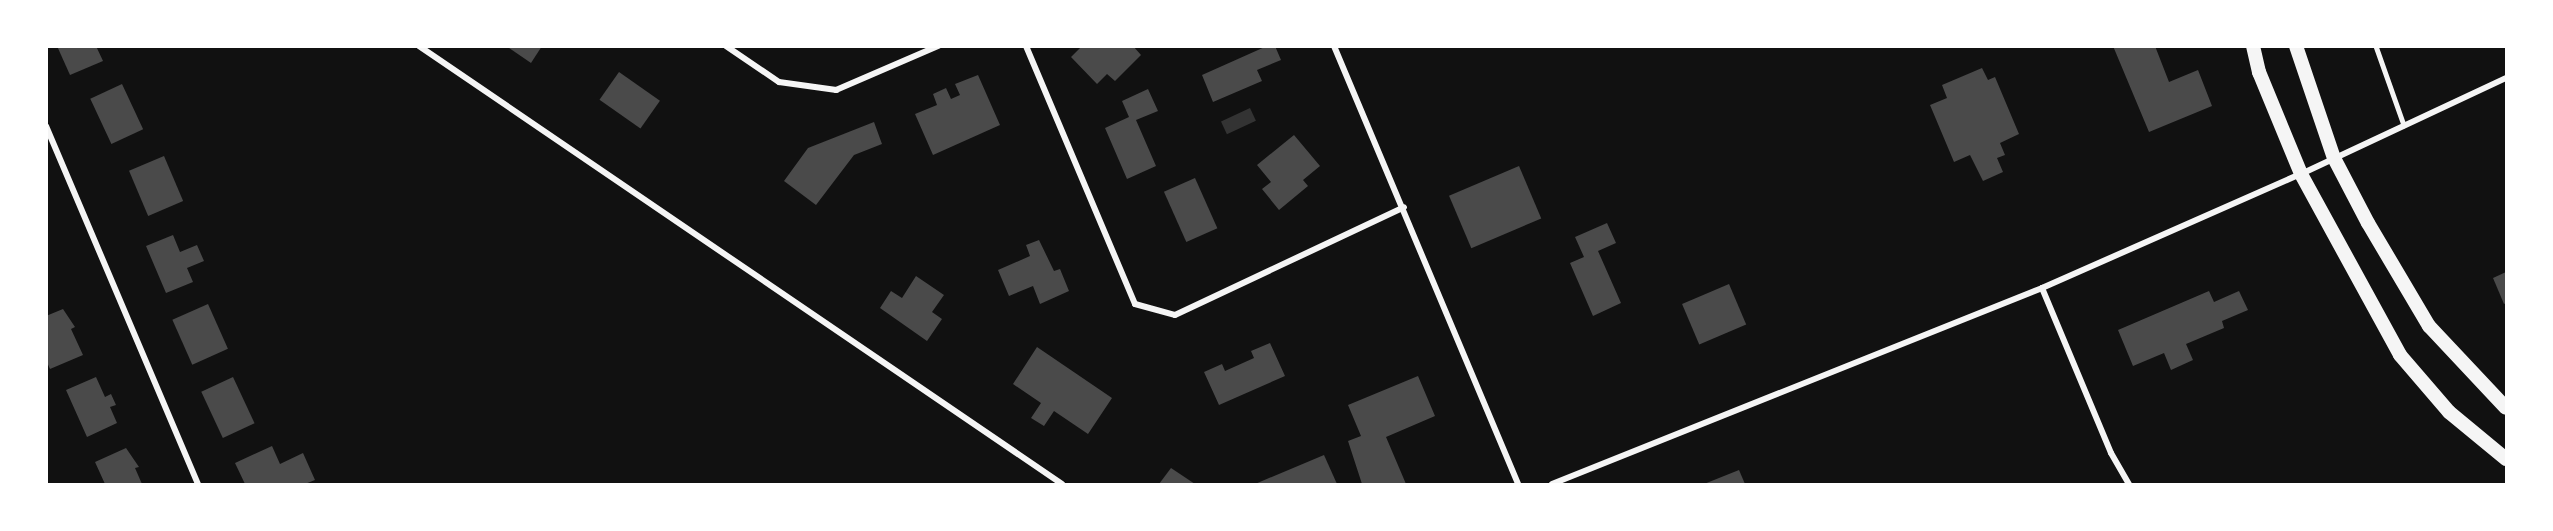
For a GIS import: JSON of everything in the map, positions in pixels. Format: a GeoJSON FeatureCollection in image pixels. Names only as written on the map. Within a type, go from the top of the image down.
{"type":"FeatureCollection","features":[{"type":"Feature","properties":{"kind":"main road"},"geometry":{"type":"LineString","coordinates":[[2253,46],[2259,72],[2301,174],[2400,355],[2449,412],[2506,459]]}},
{"type":"Feature","properties":{"kind":"main road"},"geometry":{"type":"LineString","coordinates":[[2296,46],[2334,158],[2429,326],[2506,408]]}},
{"type":"Feature","properties":{"kind":"street"},"geometry":{"type":"LineString","coordinates":[[419,46],[430,49],[1062,484]]}},
{"type":"Feature","properties":{"kind":"street"},"geometry":{"type":"LineString","coordinates":[[726,46],[779,82],[836,90],[938,46]]}},
{"type":"Feature","properties":{"kind":"street"},"geometry":{"type":"LineString","coordinates":[[1026,46],[1135,304],[1175,315],[1404,207]]}},
{"type":"Feature","properties":{"kind":"street"},"geometry":{"type":"LineString","coordinates":[[1334,46],[1404,207],[1518,484]]}},
{"type":"Feature","properties":{"kind":"street"},"geometry":{"type":"LineString","coordinates":[[1552,484],[2042,288],[2301,174],[2506,78]]}},
{"type":"Feature","properties":{"kind":"street"},"geometry":{"type":"LineString","coordinates":[[46,126],[198,484]]}},
{"type":"Feature","properties":{"kind":"street"},"geometry":{"type":"LineString","coordinates":[[2042,288],[2111,453],[2129,484]]}},
{"type":"Feature","properties":{"kind":"lane"},"geometry":{"type":"LineString","coordinates":[[2376,46],[2404,125]]}},
{"type":"Feature","properties":{"kind":"shaded area"},"geometry":{"type":"Polygon","coordinates":[[[1250,108],[1256,121],[1227,134],[1221,122],[1250,108]]]}},
{"type":"Feature","properties":{"kind":"building"},"geometry":{"type":"Polygon","coordinates":[[[57,46],[96,46],[103,61],[70,75],[57,46]]]}},
{"type":"Feature","properties":{"kind":"building"},"geometry":{"type":"Polygon","coordinates":[[[506,46],[542,46],[531,63],[506,46]]]}},
{"type":"Feature","properties":{"kind":"building"},"geometry":{"type":"Polygon","coordinates":[[[1082,46],[1133,46],[1141,55],[1115,81],[1107,74],[1097,84],[1071,57],[1082,46]]]}},
{"type":"Feature","properties":{"kind":"building"},"geometry":{"type":"Polygon","coordinates":[[[1267,46],[1275,46],[1281,60],[1257,70],[1262,81],[1213,102],[1202,75],[1267,46]]]}},
{"type":"Feature","properties":{"kind":"building"},"geometry":{"type":"Polygon","coordinates":[[[2113,46],[2155,46],[2169,82],[2198,70],[2212,106],[2149,132],[2113,46]]]}},
{"type":"Feature","properties":{"kind":"building"},"geometry":{"type":"Polygon","coordinates":[[[1982,68],[1988,80],[1995,77],[2019,134],[2000,143],[2005,155],[1997,158],[2003,172],[1983,181],[1970,155],[1954,162],[1930,105],[1947,98],[1942,85],[1982,68]]]}},
{"type":"Feature","properties":{"kind":"building"},"geometry":{"type":"Polygon","coordinates":[[[619,72],[660,101],[640,129],[599,100],[619,72]]]}},
{"type":"Feature","properties":{"kind":"building"},"geometry":{"type":"Polygon","coordinates":[[[978,75],[1000,125],[933,155],[915,114],[937,105],[933,94],[946,88],[951,99],[960,95],[955,84],[978,75]]]}},
{"type":"Feature","properties":{"kind":"building"},"geometry":{"type":"Polygon","coordinates":[[[122,84],[143,129],[111,144],[90,99],[122,84]]]}},
{"type":"Feature","properties":{"kind":"building"},"geometry":{"type":"Polygon","coordinates":[[[1148,89],[1158,111],[1136,120],[1156,166],[1127,179],[1105,128],[1129,117],[1122,101],[1148,89]]]}},
{"type":"Feature","properties":{"kind":"building"},"geometry":{"type":"Polygon","coordinates":[[[874,122],[882,144],[854,155],[816,205],[784,181],[808,148],[874,122]]]}},
{"type":"Feature","properties":{"kind":"building"},"geometry":{"type":"Polygon","coordinates":[[[1294,135],[1320,166],[1303,180],[1308,186],[1279,210],[1262,189],[1271,182],[1257,165],[1294,135]]]}},
{"type":"Feature","properties":{"kind":"building"},"geometry":{"type":"Polygon","coordinates":[[[164,156],[183,201],[148,216],[129,171],[164,156]]]}},
{"type":"Feature","properties":{"kind":"building"},"geometry":{"type":"Polygon","coordinates":[[[1519,166],[1541,218],[1471,248],[1449,196],[1519,166]]]}},
{"type":"Feature","properties":{"kind":"building"},"geometry":{"type":"Polygon","coordinates":[[[1195,178],[1217,228],[1186,242],[1164,192],[1195,178]]]}},
{"type":"Feature","properties":{"kind":"building"},"geometry":{"type":"Polygon","coordinates":[[[1607,223],[1616,243],[1598,251],[1621,303],[1593,316],[1570,263],[1584,257],[1575,237],[1607,223]]]}},
{"type":"Feature","properties":{"kind":"building"},"geometry":{"type":"Polygon","coordinates":[[[173,235],[180,252],[197,245],[204,261],[187,268],[193,282],[166,293],[146,246],[173,235]]]}},
{"type":"Feature","properties":{"kind":"building"},"geometry":{"type":"Polygon","coordinates":[[[1039,240],[1054,271],[1060,269],[1069,291],[1040,304],[1033,286],[1009,296],[998,270],[1030,256],[1026,245],[1039,240]]]}},
{"type":"Feature","properties":{"kind":"building"},"geometry":{"type":"Polygon","coordinates":[[[2506,272],[2506,303],[2504,304],[2493,278],[2506,272]]]}},
{"type":"Feature","properties":{"kind":"building"},"geometry":{"type":"Polygon","coordinates":[[[916,276],[944,295],[932,312],[942,319],[927,341],[880,308],[891,291],[902,298],[916,276]]]}},
{"type":"Feature","properties":{"kind":"building"},"geometry":{"type":"Polygon","coordinates":[[[1729,284],[1746,325],[1699,344],[1682,304],[1729,284]]]}},
{"type":"Feature","properties":{"kind":"building"},"geometry":{"type":"Polygon","coordinates":[[[2209,291],[2214,302],[2239,291],[2248,310],[2222,321],[2224,328],[2186,344],[2193,360],[2171,370],[2164,353],[2133,366],[2118,330],[2209,291]]]}},
{"type":"Feature","properties":{"kind":"building"},"geometry":{"type":"Polygon","coordinates":[[[208,304],[228,349],[192,365],[172,320],[208,304]]]}},
{"type":"Feature","properties":{"kind":"building"},"geometry":{"type":"Polygon","coordinates":[[[63,309],[75,327],[71,329],[83,355],[50,369],[46,360],[46,316],[63,309]]]}},
{"type":"Feature","properties":{"kind":"building"},"geometry":{"type":"Polygon","coordinates":[[[1270,343],[1285,376],[1219,405],[1204,372],[1222,364],[1225,371],[1254,358],[1251,351],[1270,343]]]}},
{"type":"Feature","properties":{"kind":"building"},"geometry":{"type":"Polygon","coordinates":[[[1037,347],[1112,398],[1088,434],[1054,411],[1044,426],[1031,418],[1041,403],[1013,384],[1037,347]]]}},
{"type":"Feature","properties":{"kind":"building"},"geometry":{"type":"Polygon","coordinates":[[[1418,376],[1435,416],[1386,437],[1406,484],[1362,484],[1348,441],[1361,436],[1348,405],[1418,376]]]}},
{"type":"Feature","properties":{"kind":"building"},"geometry":{"type":"Polygon","coordinates":[[[96,377],[105,397],[111,394],[116,405],[110,407],[117,423],[87,437],[66,390],[96,377]]]}},
{"type":"Feature","properties":{"kind":"building"},"geometry":{"type":"Polygon","coordinates":[[[233,377],[255,423],[223,438],[201,392],[233,377]]]}},
{"type":"Feature","properties":{"kind":"building"},"geometry":{"type":"Polygon","coordinates":[[[272,446],[280,464],[303,453],[315,480],[305,484],[245,484],[235,463],[272,446]]]}},
{"type":"Feature","properties":{"kind":"building"},"geometry":{"type":"Polygon","coordinates":[[[126,448],[139,467],[135,468],[142,484],[105,484],[95,462],[126,448]]]}},
{"type":"Feature","properties":{"kind":"building"},"geometry":{"type":"Polygon","coordinates":[[[1324,455],[1337,484],[1255,484],[1324,455]]]}},
{"type":"Feature","properties":{"kind":"building"},"geometry":{"type":"Polygon","coordinates":[[[1171,468],[1195,484],[1159,484],[1171,468]]]}},
{"type":"Feature","properties":{"kind":"building"},"geometry":{"type":"Polygon","coordinates":[[[1739,470],[1745,484],[1704,484],[1739,470]]]}}]}
